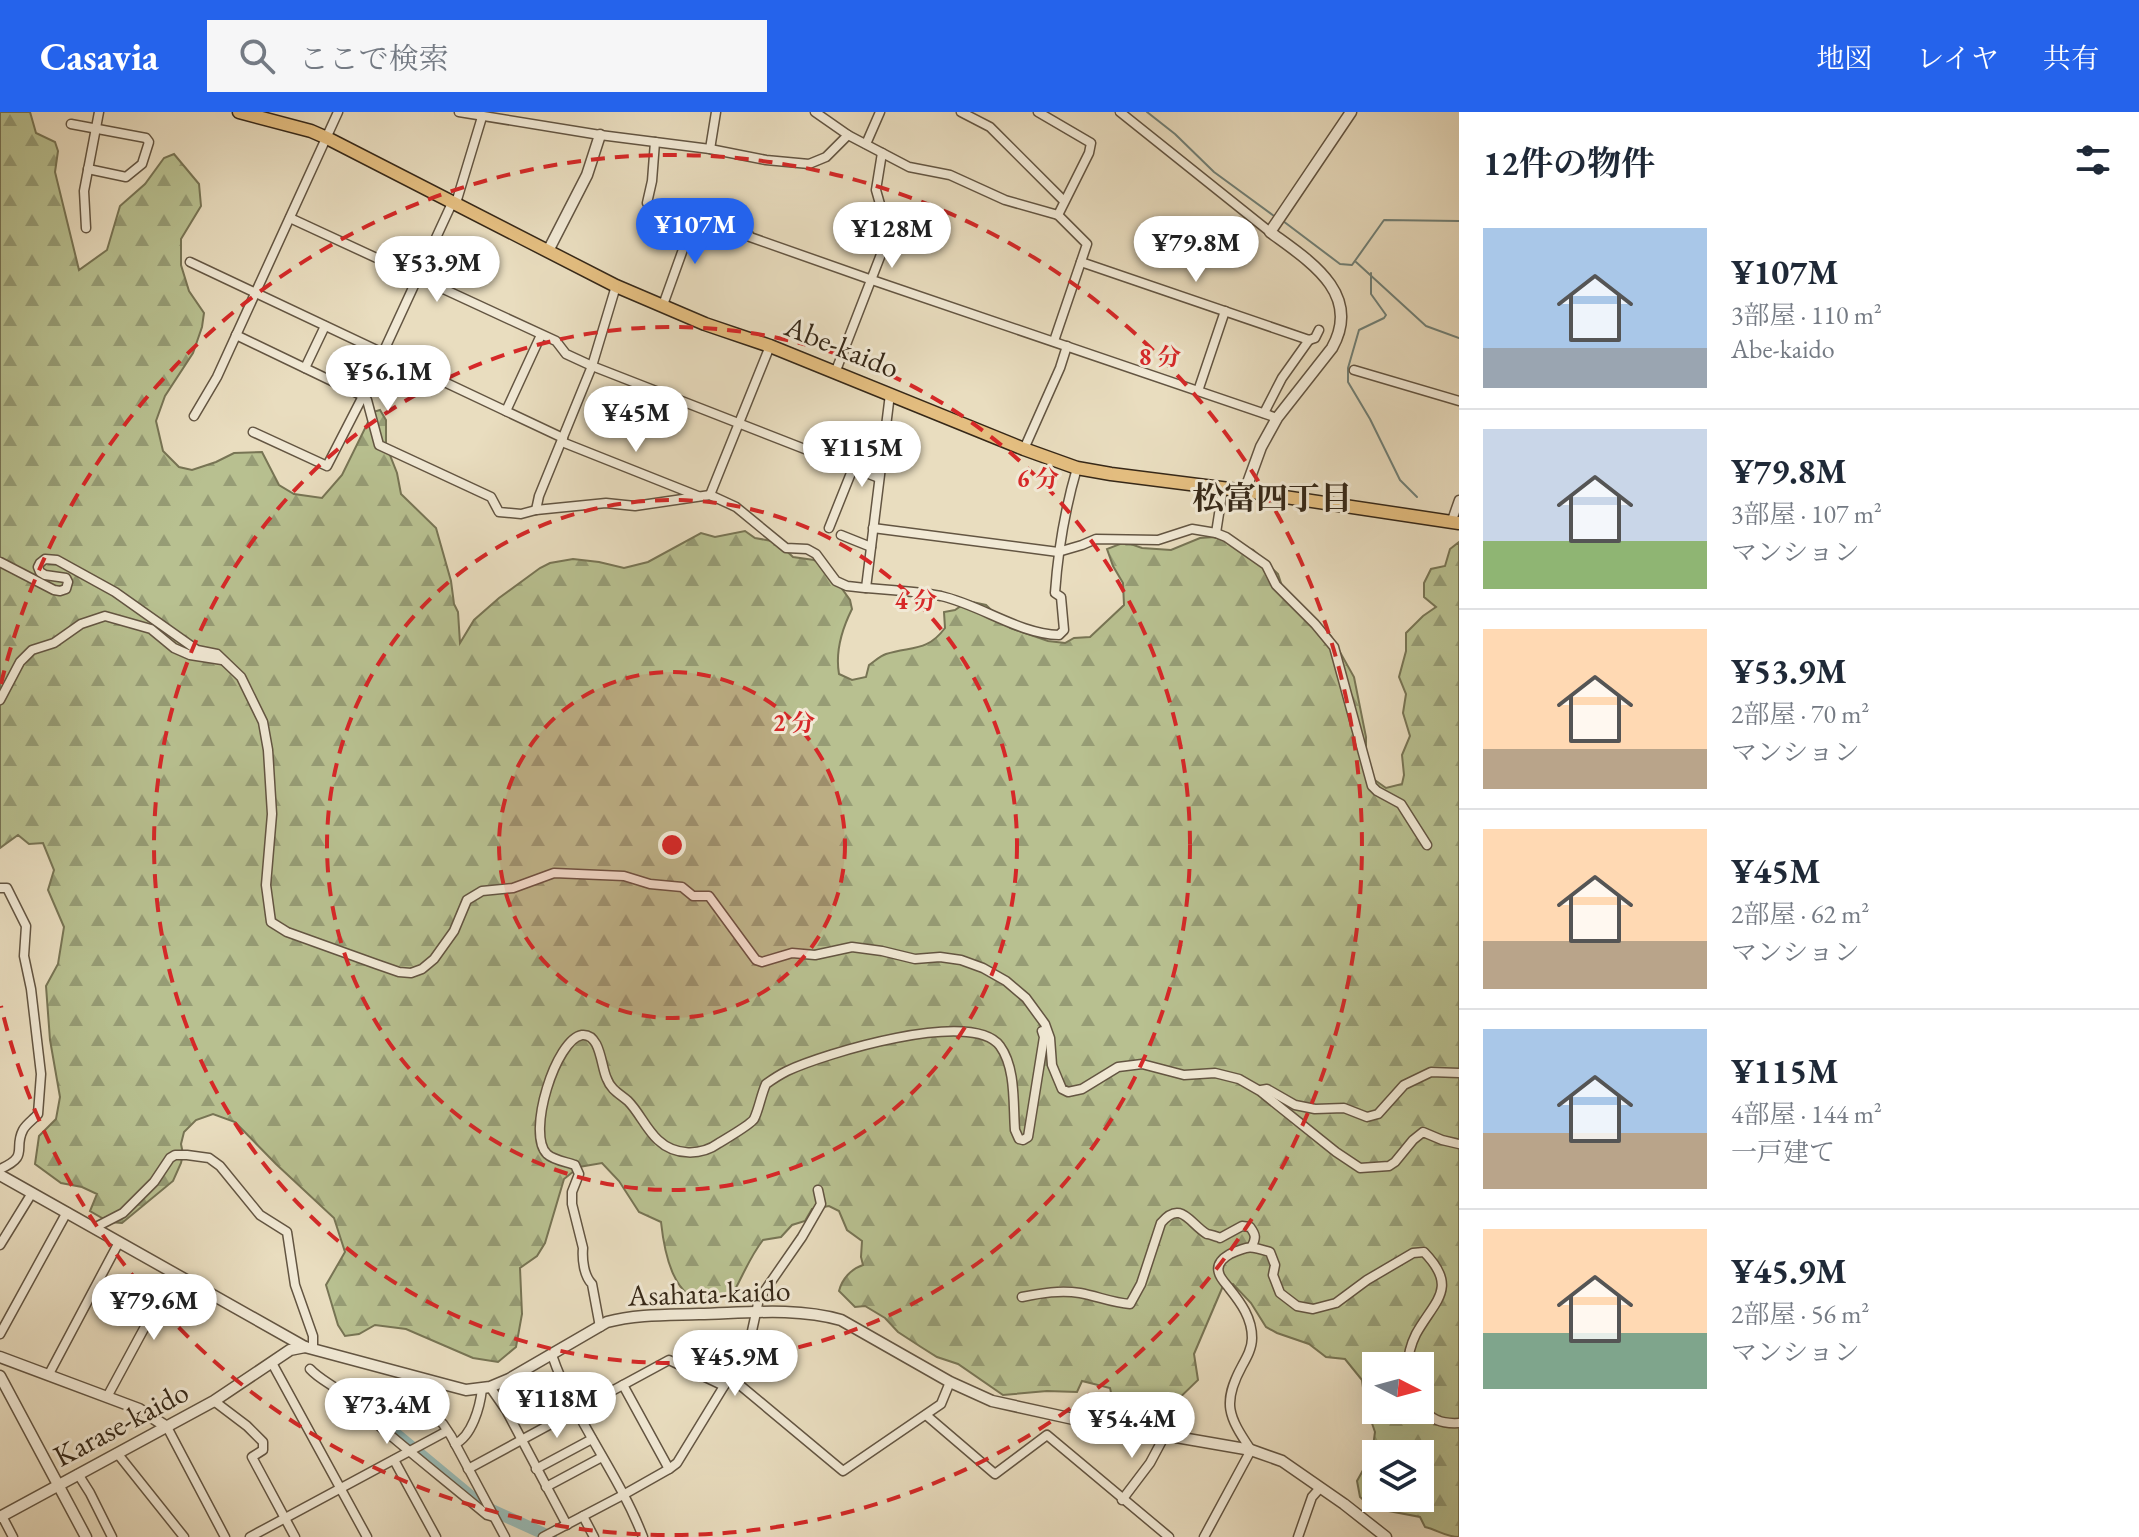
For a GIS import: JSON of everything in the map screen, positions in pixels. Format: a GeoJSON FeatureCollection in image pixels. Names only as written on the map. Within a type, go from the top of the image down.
{"type":"FeatureCollection","features":[{"type":"Feature","properties":{"kind":"main road","name":"Abe-kaido"},"geometry":{"type":"LineString","coordinates":[[247,113],[327,138],[616,286],[705,324],[770,346],[1077,468],[1455,523]]}},
{"type":"Feature","properties":{"kind":"street"},"geometry":{"type":"LineString","coordinates":[[86,228],[84,191],[99,112]]}},
{"type":"Feature","properties":{"kind":"street"},"geometry":{"type":"LineString","coordinates":[[194,416],[217,377],[338,112]]}},
{"type":"Feature","properties":{"kind":"street"},"geometry":{"type":"LineString","coordinates":[[459,112],[809,164],[826,157],[848,135]]}},
{"type":"Feature","properties":{"kind":"street"},"geometry":{"type":"LineString","coordinates":[[710,149],[716,112]]}},
{"type":"Feature","properties":{"kind":"street"},"geometry":{"type":"LineString","coordinates":[[815,112],[848,135],[909,167],[950,175],[1005,200],[1058,215],[1087,244],[1054,341]]}},
{"type":"Feature","properties":{"kind":"street"},"geometry":{"type":"LineString","coordinates":[[866,144],[880,112]]}},
{"type":"Feature","properties":{"kind":"street"},"geometry":{"type":"LineString","coordinates":[[1038,112],[1091,143],[1058,215]]}},
{"type":"Feature","properties":{"kind":"street"},"geometry":{"type":"LineString","coordinates":[[1120,112],[1317,267],[1337,294],[1341,316],[1339,336],[1277,418],[1261,447],[1245,491]]}},
{"type":"Feature","properties":{"kind":"street"},"geometry":{"type":"LineString","coordinates":[[1270,232],[1351,112]]}},
{"type":"Feature","properties":{"kind":"street"},"geometry":{"type":"LineString","coordinates":[[966,113],[990,127],[1064,201]]}},
{"type":"Feature","properties":{"kind":"street"},"geometry":{"type":"LineString","coordinates":[[253,432],[327,466],[454,202],[482,117]]}},
{"type":"Feature","properties":{"kind":"street"},"geometry":{"type":"LineString","coordinates":[[71,124],[146,138],[149,142],[142,164],[126,177],[88,169]]}},
{"type":"Feature","properties":{"kind":"street"},"geometry":{"type":"LineString","coordinates":[[548,251],[587,175],[600,135]]}},
{"type":"Feature","properties":{"kind":"street"},"geometry":{"type":"LineString","coordinates":[[655,142],[647,203],[650,208],[745,227],[750,237],[1277,418]]}},
{"type":"Feature","properties":{"kind":"street"},"geometry":{"type":"LineString","coordinates":[[835,373],[888,232],[876,190],[882,153]]}},
{"type":"Feature","properties":{"kind":"street"},"geometry":{"type":"LineString","coordinates":[[663,305],[695,216]]}},
{"type":"Feature","properties":{"kind":"street"},"geometry":{"type":"LineString","coordinates":[[290,218],[556,341],[566,354],[592,366],[879,478]]}},
{"type":"Feature","properties":{"kind":"street"},"geometry":{"type":"LineString","coordinates":[[190,262],[562,440],[698,497]]}},
{"type":"Feature","properties":{"kind":"street"},"geometry":{"type":"LineString","coordinates":[[1081,262],[1309,340]]}},
{"type":"Feature","properties":{"kind":"street"},"geometry":{"type":"LineString","coordinates":[[536,510],[592,366],[616,286]]}},
{"type":"Feature","properties":{"kind":"street"},"geometry":{"type":"LineString","coordinates":[[1198,391],[1225,311]]}},
{"type":"Feature","properties":{"kind":"street"},"geometry":{"type":"LineString","coordinates":[[305,368],[325,326]]}},
{"type":"Feature","properties":{"kind":"street"},"geometry":{"type":"LineString","coordinates":[[1264,413],[1282,378],[1319,330]]}},
{"type":"Feature","properties":{"kind":"street"},"geometry":{"type":"LineString","coordinates":[[236,335],[363,396],[370,409],[379,445],[491,497],[499,512],[521,514],[606,503],[635,506],[710,495],[736,507],[786,548],[807,549],[816,554],[836,581],[847,586],[941,596],[1035,633],[1059,635],[1064,630],[1061,597],[1055,593],[1058,552],[1066,504],[1077,468]]}},
{"type":"Feature","properties":{"kind":"street"},"geometry":{"type":"LineString","coordinates":[[506,411],[541,335]]}},
{"type":"Feature","properties":{"kind":"street"},"geometry":{"type":"LineString","coordinates":[[710,495],[770,346]]}},
{"type":"Feature","properties":{"kind":"street"},"geometry":{"type":"LineString","coordinates":[[1024,449],[1067,346]]}},
{"type":"Feature","properties":{"kind":"street"},"geometry":{"type":"LineString","coordinates":[[1354,370],[1459,401]]}},
{"type":"Feature","properties":{"kind":"street"},"geometry":{"type":"LineString","coordinates":[[866,588],[890,394]]}},
{"type":"Feature","properties":{"kind":"street"},"geometry":{"type":"LineString","coordinates":[[829,528],[853,468]]}},
{"type":"Feature","properties":{"kind":"street"},"geometry":{"type":"LineString","coordinates":[[1216,533],[1223,488]]}},
{"type":"Feature","properties":{"kind":"street"},"geometry":{"type":"LineString","coordinates":[[1455,523],[1459,500]]}},
{"type":"Feature","properties":{"kind":"street"},"geometry":{"type":"LineString","coordinates":[[873,528],[1058,552],[1096,539],[1158,540],[1192,529],[1226,537],[1266,565],[1276,585],[1334,647],[1372,786],[1401,804],[1427,845]]}},
{"type":"Feature","properties":{"kind":"street"},"geometry":{"type":"LineString","coordinates":[[841,535],[871,547]]}},
{"type":"Feature","properties":{"kind":"street"},"geometry":{"type":"LineString","coordinates":[[0,562],[60,591],[66,589],[66,578],[45,575],[38,567],[45,559],[57,560],[115,592],[197,650],[217,654],[241,677],[263,722],[268,750],[272,814],[266,885],[271,922],[287,932],[399,972],[411,973],[434,959],[454,931],[467,900],[482,891],[513,888],[554,873],[624,876],[650,884],[682,887],[693,896],[709,896],[756,960],[762,962],[792,953],[815,955],[852,947],[915,959],[940,957],[961,960],[996,974],[1026,998],[1045,1024],[1050,1038],[1052,1065],[1062,1089],[1068,1092],[1082,1089],[1118,1067],[1142,1064],[1184,1075],[1215,1073],[1239,1079],[1260,1091],[1360,1168],[1389,1166],[1423,1132],[1459,1144]]}},
{"type":"Feature","properties":{"kind":"street"},"geometry":{"type":"LineString","coordinates":[[0,700],[20,662],[32,650],[54,643],[81,624],[105,616],[151,629],[174,648],[190,655],[222,660]]}},
{"type":"Feature","properties":{"kind":"street"},"geometry":{"type":"LineString","coordinates":[[0,888],[7,888],[26,926],[24,956],[41,1074],[38,1114],[23,1130],[14,1163],[0,1169]]}},
{"type":"Feature","properties":{"kind":"street"},"geometry":{"type":"LineString","coordinates":[[600,1327],[572,1204],[572,1192],[579,1174],[575,1165],[548,1156],[539,1136],[545,1091],[567,1045],[575,1038],[583,1035],[592,1038],[614,1091],[628,1102],[657,1140],[670,1148],[695,1152],[706,1151],[753,1121],[766,1084],[789,1070],[856,1046],[904,1036],[952,1032],[982,1034],[1000,1045],[1009,1066],[1015,1130],[1019,1139],[1023,1140],[1028,1137],[1044,1037],[1037,1011]]}},
{"type":"Feature","properties":{"kind":"street"},"geometry":{"type":"LineString","coordinates":[[1260,1091],[1267,1089],[1295,1105],[1315,1109],[1344,1108],[1367,1117],[1378,1114],[1404,1085],[1431,1072],[1459,1073]]}},
{"type":"Feature","properties":{"kind":"street"},"geometry":{"type":"LineString","coordinates":[[94,1228],[123,1213],[154,1182],[170,1158],[175,1155],[209,1158],[233,1179],[260,1215],[287,1232],[295,1285],[313,1336],[309,1347]]}},
{"type":"Feature","properties":{"kind":"street"},"geometry":{"type":"LineString","coordinates":[[0,1175],[309,1347],[466,1390],[486,1388]]}},
{"type":"Feature","properties":{"kind":"street"},"geometry":{"type":"LineString","coordinates":[[547,1535],[677,1463],[750,1340],[759,1299],[821,1204],[818,1190]]}},
{"type":"Feature","properties":{"kind":"street"},"geometry":{"type":"LineString","coordinates":[[0,1245],[32,1193]]}},
{"type":"Feature","properties":{"kind":"street"},"geometry":{"type":"LineString","coordinates":[[0,1334],[67,1212]]}},
{"type":"Feature","properties":{"kind":"street"},"geometry":{"type":"LineString","coordinates":[[1022,1297],[1057,1291],[1130,1304],[1141,1284],[1161,1223],[1166,1216],[1176,1212],[1207,1234],[1220,1238],[1242,1226],[1250,1227],[1256,1240],[1252,1246]]}},
{"type":"Feature","properties":{"kind":"street"},"geometry":{"type":"LineString","coordinates":[[49,1374],[119,1242]]}},
{"type":"Feature","properties":{"kind":"street"},"geometry":{"type":"LineString","coordinates":[[1204,1537],[1251,1450],[1234,1420],[1229,1397],[1248,1356],[1252,1334],[1248,1316],[1219,1273],[1218,1266],[1223,1258],[1252,1246],[1270,1252],[1275,1265],[1273,1275],[1280,1293],[1297,1306],[1313,1309],[1336,1303],[1367,1280],[1413,1253],[1424,1252],[1443,1274],[1446,1288],[1416,1335],[1410,1352]]}},
{"type":"Feature","properties":{"kind":"street"},"geometry":{"type":"LineString","coordinates":[[107,1397],[174,1273]]}},
{"type":"Feature","properties":{"kind":"street","name":"Asahata-kaido"},"geometry":{"type":"LineString","coordinates":[[486,1388],[509,1379],[619,1319],[755,1313],[821,1314],[841,1320],[950,1382],[992,1401],[1251,1450],[1282,1461],[1386,1537]]}},
{"type":"Feature","properties":{"kind":"street","name":"Karase-kaido"},"geometry":{"type":"LineString","coordinates":[[1,1516],[214,1401],[290,1350],[309,1347]]}},
{"type":"Feature","properties":{"kind":"street"},"geometry":{"type":"LineString","coordinates":[[552,1355],[562,1383],[643,1537]]}},
{"type":"Feature","properties":{"kind":"street"},"geometry":{"type":"LineString","coordinates":[[0,1357],[139,1409],[167,1427],[225,1537]]}},
{"type":"Feature","properties":{"kind":"street"},"geometry":{"type":"LineString","coordinates":[[468,1469],[669,1360],[724,1386]]}},
{"type":"Feature","properties":{"kind":"street"},"geometry":{"type":"LineString","coordinates":[[272,1363],[367,1537]]}},
{"type":"Feature","properties":{"kind":"street"},"geometry":{"type":"LineString","coordinates":[[310,1369],[341,1391],[487,1515],[494,1517]]}},
{"type":"Feature","properties":{"kind":"street"},"geometry":{"type":"LineString","coordinates":[[410,1375],[428,1410],[443,1424],[455,1444],[505,1537]]}},
{"type":"Feature","properties":{"kind":"street"},"geometry":{"type":"LineString","coordinates":[[0,1376],[86,1537]]}},
{"type":"Feature","properties":{"kind":"street"},"geometry":{"type":"LineString","coordinates":[[729,1376],[843,1471],[941,1404],[950,1382]]}},
{"type":"Feature","properties":{"kind":"street"},"geometry":{"type":"LineString","coordinates":[[623,1385],[669,1469]]}},
{"type":"Feature","properties":{"kind":"street"},"geometry":{"type":"LineString","coordinates":[[486,1388],[506,1410],[567,1525]]}},
{"type":"Feature","properties":{"kind":"street"},"geometry":{"type":"LineString","coordinates":[[455,1444],[466,1437],[486,1388]]}},
{"type":"Feature","properties":{"kind":"street"},"geometry":{"type":"LineString","coordinates":[[214,1401],[263,1442],[263,1450],[252,1457],[295,1537]]}},
{"type":"Feature","properties":{"kind":"street"},"geometry":{"type":"LineString","coordinates":[[926,1415],[995,1474],[1047,1435],[1052,1414]]}},
{"type":"Feature","properties":{"kind":"street"},"geometry":{"type":"LineString","coordinates":[[1434,1418],[1459,1423]]}},
{"type":"Feature","properties":{"kind":"street"},"geometry":{"type":"LineString","coordinates":[[250,1537],[447,1431]]}},
{"type":"Feature","properties":{"kind":"street"},"geometry":{"type":"LineString","coordinates":[[1047,1435],[1169,1537]]}},
{"type":"Feature","properties":{"kind":"street"},"geometry":{"type":"LineString","coordinates":[[1122,1500],[1150,1463],[1165,1435]]}},
{"type":"Feature","properties":{"kind":"street"},"geometry":{"type":"LineString","coordinates":[[536,1469],[592,1439]]}},
{"type":"Feature","properties":{"kind":"street"},"geometry":{"type":"LineString","coordinates":[[117,1453],[184,1537]]}},
{"type":"Feature","properties":{"kind":"street"},"geometry":{"type":"LineString","coordinates":[[546,1487],[602,1457]]}},
{"type":"Feature","properties":{"kind":"street"},"geometry":{"type":"LineString","coordinates":[[394,1460],[436,1537]]}},
{"type":"Feature","properties":{"kind":"street"},"geometry":{"type":"LineString","coordinates":[[78,1474],[112,1537]]}},
{"type":"Feature","properties":{"kind":"street"},"geometry":{"type":"LineString","coordinates":[[1298,1537],[1312,1497],[1320,1488]]}},
{"type":"Feature","properties":{"kind":"street"},"geometry":{"type":"LineString","coordinates":[[1,1516],[13,1537]]}},
{"type":"Feature","properties":{"kind":"street"},"geometry":{"type":"LineString","coordinates":[[583,1516],[594,1537]]}},
{"type":"Feature","properties":{"kind":"green space"},"geometry":{"type":"Polygon","coordinates":[[[0,112],[30,112],[36,133],[55,142],[58,151],[55,172],[79,270],[107,250],[120,206],[145,184],[164,158],[174,154],[199,184],[201,206],[181,239],[181,265],[189,291],[204,313],[193,353],[165,396],[156,421],[163,451],[179,467],[192,470],[234,453],[262,452],[279,485],[294,494],[322,498],[342,475],[373,412],[380,410],[386,420],[386,445],[401,494],[436,528],[458,612],[460,643],[474,620],[499,598],[550,563],[573,559],[624,568],[648,562],[701,533],[715,537],[745,531],[755,538],[777,542],[793,557],[825,565],[850,600],[852,609],[840,640],[838,665],[839,674],[852,680],[866,677],[869,665],[884,655],[932,641],[945,628],[944,612],[955,610],[968,601],[986,605],[1010,628],[1048,641],[1065,643],[1074,638],[1090,637],[1124,605],[1123,583],[1107,549],[1125,542],[1142,548],[1171,550],[1200,538],[1214,537],[1253,550],[1278,574],[1285,595],[1310,613],[1331,636],[1354,677],[1372,778],[1386,788],[1402,784],[1402,755],[1410,736],[1403,713],[1406,694],[1399,677],[1406,651],[1406,633],[1436,607],[1424,597],[1424,583],[1431,569],[1445,566],[1450,549],[1459,542],[1459,1537],[1425,1527],[1420,1517],[1394,1512],[1434,1512],[1434,1440],[1374,1440],[1372,1424],[1434,1424],[1434,1352],[1362,1352],[1362,1380],[1345,1359],[1326,1357],[1309,1344],[1266,1327],[1251,1303],[1233,1284],[1223,1286],[1194,1354],[1198,1380],[1165,1412],[1145,1409],[1112,1397],[1110,1388],[1082,1381],[1077,1392],[1003,1395],[958,1364],[937,1357],[921,1347],[865,1306],[855,1307],[839,1291],[848,1275],[863,1265],[862,1241],[847,1230],[839,1211],[829,1206],[812,1209],[805,1221],[792,1225],[781,1237],[763,1240],[732,1295],[713,1301],[699,1300],[688,1295],[673,1274],[661,1222],[639,1212],[619,1181],[602,1163],[579,1167],[564,1179],[545,1243],[537,1256],[520,1268],[522,1314],[516,1347],[498,1362],[473,1358],[406,1329],[375,1325],[359,1334],[345,1336],[338,1325],[326,1285],[345,1252],[334,1218],[235,1122],[213,1114],[196,1120],[184,1132],[181,1163],[173,1181],[122,1223],[109,1222],[90,1211],[97,1194],[61,1183],[35,1164],[39,1136],[56,1119],[60,1097],[50,1040],[46,986],[58,964],[64,927],[48,890],[54,870],[43,843],[29,844],[18,835],[0,848],[0,112]]]}},
{"type":"Feature","properties":{"kind":"green space"},"geometry":{"type":"Polygon","coordinates":[[[1362,1472],[1362,1499],[1360,1497],[1357,1481],[1362,1472]]]}},
{"type":"Feature","properties":{"kind":"waterway"},"geometry":{"type":"LineString","coordinates":[[1147,112],[1214,172],[1274,216]]}},
{"type":"Feature","properties":{"kind":"waterway"},"geometry":{"type":"LineString","coordinates":[[1283,221],[1340,264],[1352,265],[1384,220],[1459,221]]}},
{"type":"Feature","properties":{"kind":"waterway"},"geometry":{"type":"LineString","coordinates":[[1356,262],[1426,326],[1459,338]]}},
{"type":"Feature","properties":{"kind":"waterway"},"geometry":{"type":"LineString","coordinates":[[1371,273],[1371,294],[1386,315],[1359,330],[1348,368],[1348,382],[1400,480],[1417,497]]}},
{"type":"Feature","properties":{"kind":"waterway"},"geometry":{"type":"LineString","coordinates":[[342,1389],[485,1507],[551,1537]]}},
{"type":"Feature","properties":{"kind":"district","name":"松富四丁目"},"geometry":{"type":"Point","coordinates":[1272,498]}}]}
